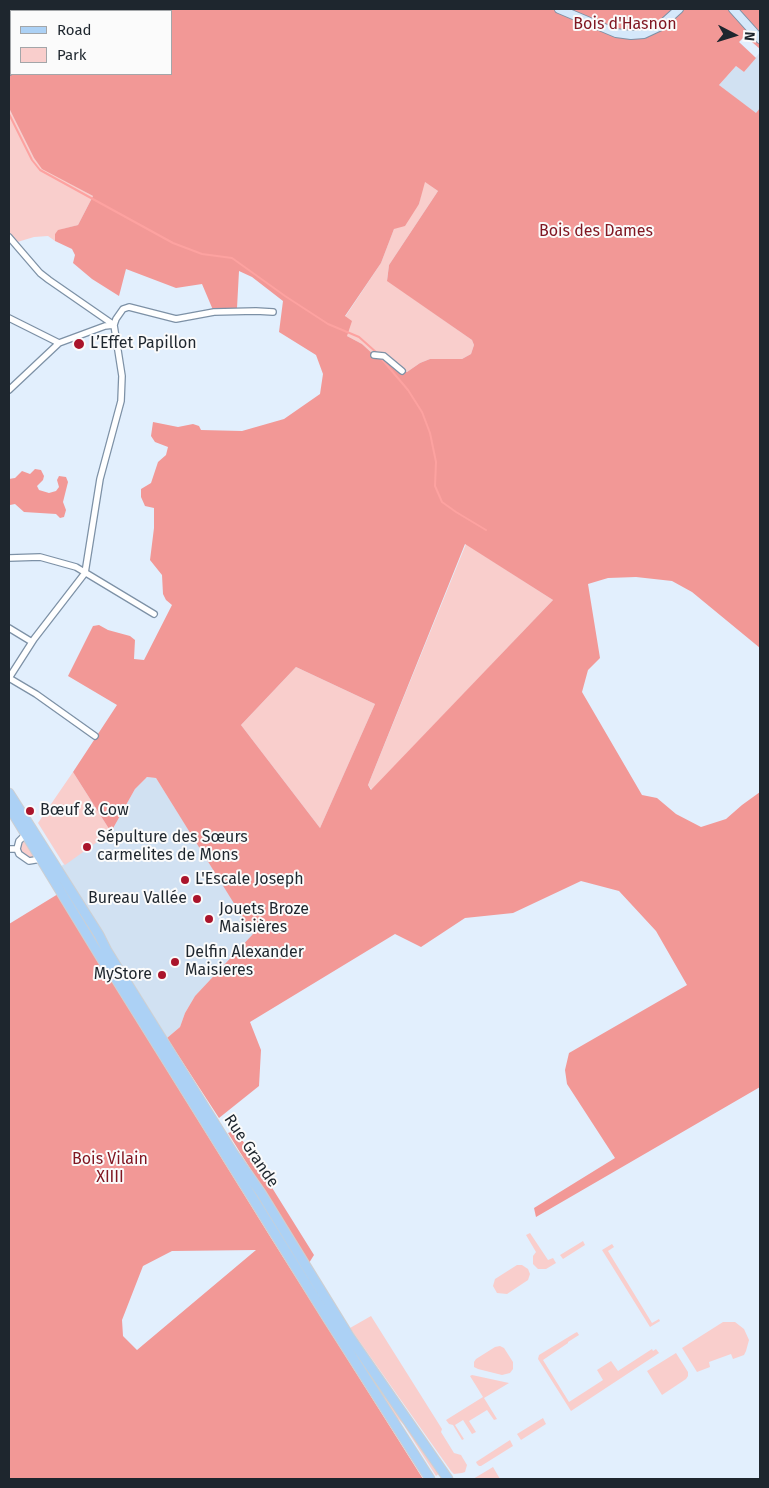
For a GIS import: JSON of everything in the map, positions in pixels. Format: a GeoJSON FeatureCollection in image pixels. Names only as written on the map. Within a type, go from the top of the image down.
{"type":"FeatureCollection","features":[{"type":"Feature","properties":{"kind":"main road"},"geometry":{"type":"LineString","coordinates":[[559,9],[616,33],[631,35],[644,34],[659,27],[679,9]]}},
{"type":"Feature","properties":{"kind":"main road"},"geometry":{"type":"LineString","coordinates":[[733,9],[760,39]]}},
{"type":"Feature","properties":{"kind":"main road","name":"Rue Grande"},"geometry":{"type":"LineString","coordinates":[[9,793],[233,1153],[262,1193],[334,1312],[448,1479]]}},
{"type":"Feature","properties":{"kind":"main road","name":"Rue Grande"},"geometry":{"type":"LineString","coordinates":[[9,807],[106,966],[114,974],[430,1479]]}},
{"type":"Feature","properties":{"kind":"street"},"geometry":{"type":"LineString","coordinates":[[9,237],[40,273],[114,325]]}},
{"type":"Feature","properties":{"kind":"street"},"geometry":{"type":"LineString","coordinates":[[95,736],[36,694],[9,678],[32,642],[85,573],[100,479],[121,401],[122,376],[114,325],[118,316],[126,308],[134,308],[176,320],[214,312],[273,312]]}},
{"type":"Feature","properties":{"kind":"street"},"geometry":{"type":"LineString","coordinates":[[9,318],[59,343]]}},
{"type":"Feature","properties":{"kind":"street"},"geometry":{"type":"LineString","coordinates":[[9,390],[59,343],[105,326],[114,325]]}},
{"type":"Feature","properties":{"kind":"street"},"geometry":{"type":"LineString","coordinates":[[378,355],[402,371]]}},
{"type":"Feature","properties":{"kind":"street"},"geometry":{"type":"LineString","coordinates":[[9,558],[40,557],[66,564],[85,573],[154,614]]}},
{"type":"Feature","properties":{"kind":"street"},"geometry":{"type":"LineString","coordinates":[[9,628],[32,642]]}},
{"type":"Feature","properties":{"kind":"street"},"geometry":{"type":"LineString","coordinates":[[36,836],[25,834],[19,841],[17,849],[19,854],[26,860],[40,859]]}},
{"type":"Feature","properties":{"kind":"street"},"geometry":{"type":"LineString","coordinates":[[9,849],[17,849]]}},
{"type":"Feature","properties":{"kind":"shaded area"},"geometry":{"type":"Polygon","coordinates":[[[760,52],[760,108],[756,114],[719,85],[736,66],[744,72],[760,52]]]}},
{"type":"Feature","properties":{"kind":"shaded area"},"geometry":{"type":"Polygon","coordinates":[[[147,777],[156,778],[254,934],[195,996],[185,1013],[180,1027],[167,1038],[60,867],[111,832],[135,789],[147,777]]]}},
{"type":"Feature","properties":{"kind":"green space"},"geometry":{"type":"Polygon","coordinates":[[[9,9],[27,9],[10,10],[9,72],[9,9]]]}},
{"type":"Feature","properties":{"kind":"green space","name":"Bois des Dames"},"geometry":{"type":"Polygon","coordinates":[[[27,9],[760,9],[760,49],[745,36],[739,42],[756,58],[744,72],[736,66],[719,85],[756,113],[760,108],[760,648],[692,592],[672,581],[636,577],[608,578],[588,584],[600,658],[588,670],[582,692],[642,795],[657,798],[676,814],[701,827],[726,819],[760,792],[760,1087],[536,1217],[534,1208],[615,1158],[567,1084],[565,1070],[569,1053],[687,985],[656,931],[619,891],[581,881],[513,913],[465,918],[421,947],[395,934],[250,1022],[261,1050],[259,1086],[219,1118],[167,1038],[180,1027],[185,1013],[195,996],[253,934],[156,778],[147,777],[135,789],[111,832],[73,772],[117,705],[68,676],[93,626],[99,625],[108,630],[130,636],[135,640],[134,659],[144,660],[172,605],[163,594],[162,575],[150,560],[154,528],[154,508],[145,506],[141,497],[141,489],[151,483],[158,462],[166,455],[168,447],[155,442],[151,436],[153,422],[178,427],[193,424],[199,426],[201,430],[242,431],[284,419],[320,394],[323,374],[316,355],[279,332],[283,301],[252,277],[239,271],[237,308],[213,310],[202,284],[176,288],[126,269],[119,296],[92,279],[73,263],[75,255],[72,249],[55,241],[55,234],[58,230],[78,225],[93,196],[42,169],[34,158],[9,108],[10,66],[10,75],[172,75],[172,10],[27,9]],[[425,182],[419,204],[405,226],[394,229],[381,263],[345,316],[352,321],[347,336],[362,344],[374,355],[381,355],[398,369],[407,372],[430,359],[462,359],[471,354],[474,345],[472,340],[387,281],[389,265],[438,191],[425,182]],[[465,544],[368,785],[371,790],[553,600],[465,544]],[[296,667],[241,725],[320,828],[375,704],[296,667]]]}},
{"type":"Feature","properties":{"kind":"green space"},"geometry":{"type":"Polygon","coordinates":[[[9,108],[34,158],[42,168],[93,196],[78,225],[63,229],[55,234],[55,241],[48,236],[34,237],[14,243],[9,237],[9,108]]]}},
{"type":"Feature","properties":{"kind":"green space"},"geometry":{"type":"Polygon","coordinates":[[[424,181],[438,191],[389,265],[387,280],[472,340],[474,345],[471,354],[462,359],[430,359],[407,372],[374,355],[362,344],[347,336],[345,317],[381,263],[394,229],[419,204],[424,181]]]}},
{"type":"Feature","properties":{"kind":"green space"},"geometry":{"type":"Polygon","coordinates":[[[35,469],[41,470],[44,476],[37,486],[39,490],[49,493],[56,491],[59,487],[57,480],[59,476],[66,477],[68,482],[63,502],[66,510],[64,517],[60,518],[56,514],[24,512],[15,504],[10,505],[9,508],[9,479],[15,478],[22,471],[30,474],[35,469]]]}},
{"type":"Feature","properties":{"kind":"green space"},"geometry":{"type":"Polygon","coordinates":[[[466,544],[553,600],[372,790],[368,785],[466,544]]]}},
{"type":"Feature","properties":{"kind":"green space"},"geometry":{"type":"Polygon","coordinates":[[[296,667],[375,704],[320,828],[241,725],[296,667]]]}},
{"type":"Feature","properties":{"kind":"green space"},"geometry":{"type":"Polygon","coordinates":[[[73,772],[111,832],[65,865],[38,823],[73,772]]]}},
{"type":"Feature","properties":{"kind":"green space"},"geometry":{"type":"Polygon","coordinates":[[[24,838],[36,856],[26,857],[21,852],[20,845],[24,838]]]}},
{"type":"Feature","properties":{"kind":"green space","name":"Bois Vilain XIIII"},"geometry":{"type":"Polygon","coordinates":[[[58,894],[423,1479],[9,1479],[9,924],[58,894]],[[256,1250],[172,1251],[143,1266],[122,1320],[123,1336],[137,1350],[256,1250]]]}},
{"type":"Feature","properties":{"kind":"green space"},"geometry":{"type":"Polygon","coordinates":[[[110,958],[440,1473],[436,1476],[330,1316],[110,958]]]}},
{"type":"Feature","properties":{"kind":"green space"},"geometry":{"type":"Polygon","coordinates":[[[236,1130],[314,1255],[309,1263],[228,1133],[236,1130]]]}},
{"type":"Feature","properties":{"kind":"green space"},"geometry":{"type":"Polygon","coordinates":[[[530,1233],[548,1260],[553,1258],[556,1263],[546,1269],[538,1269],[533,1264],[533,1256],[536,1252],[526,1235],[530,1233]]]}},
{"type":"Feature","properties":{"kind":"green space"},"geometry":{"type":"Polygon","coordinates":[[[583,1241],[585,1245],[563,1259],[560,1255],[583,1241]]]}},
{"type":"Feature","properties":{"kind":"green space"},"geometry":{"type":"Polygon","coordinates":[[[612,1244],[614,1247],[608,1251],[652,1323],[659,1319],[660,1321],[650,1327],[602,1250],[612,1244]]]}},
{"type":"Feature","properties":{"kind":"green space"},"geometry":{"type":"Polygon","coordinates":[[[517,1265],[522,1265],[528,1269],[530,1274],[528,1280],[507,1294],[497,1293],[493,1286],[495,1279],[517,1265]]]}},
{"type":"Feature","properties":{"kind":"green space"},"geometry":{"type":"Polygon","coordinates":[[[371,1316],[442,1429],[441,1432],[454,1453],[461,1455],[467,1465],[465,1472],[454,1474],[451,1471],[350,1328],[371,1316]]]}},
{"type":"Feature","properties":{"kind":"green space"},"geometry":{"type":"Polygon","coordinates":[[[723,1322],[735,1322],[744,1329],[749,1340],[744,1355],[733,1359],[731,1354],[709,1362],[710,1367],[697,1372],[682,1348],[723,1322]]]}},
{"type":"Feature","properties":{"kind":"green space"},"geometry":{"type":"Polygon","coordinates":[[[577,1332],[579,1335],[543,1360],[569,1402],[603,1380],[597,1370],[611,1361],[618,1371],[652,1349],[653,1351],[656,1349],[659,1353],[571,1411],[538,1359],[539,1355],[577,1332]]]}},
{"type":"Feature","properties":{"kind":"green space"},"geometry":{"type":"Polygon","coordinates":[[[500,1346],[504,1348],[513,1362],[513,1369],[510,1373],[502,1375],[474,1367],[476,1359],[495,1347],[500,1346]]]}},
{"type":"Feature","properties":{"kind":"green space"},"geometry":{"type":"Polygon","coordinates":[[[676,1353],[688,1372],[688,1376],[662,1395],[647,1371],[676,1353]]]}},
{"type":"Feature","properties":{"kind":"green space"},"geometry":{"type":"Polygon","coordinates":[[[470,1376],[509,1383],[484,1398],[497,1419],[494,1420],[487,1410],[469,1421],[476,1432],[472,1434],[463,1420],[455,1425],[464,1439],[462,1440],[453,1425],[449,1424],[446,1420],[483,1397],[470,1376]]]}},
{"type":"Feature","properties":{"kind":"green space"},"geometry":{"type":"Polygon","coordinates":[[[543,1418],[546,1424],[521,1440],[517,1434],[543,1418]]]}},
{"type":"Feature","properties":{"kind":"green space"},"geometry":{"type":"Polygon","coordinates":[[[510,1440],[513,1446],[481,1466],[477,1464],[476,1462],[510,1440]]]}},
{"type":"Feature","properties":{"kind":"green space"},"geometry":{"type":"Polygon","coordinates":[[[493,1467],[500,1479],[473,1479],[493,1467]]]}},
{"type":"Feature","properties":{"kind":"waterway"},"geometry":{"type":"LineString","coordinates":[[9,41],[10,37]]}},
{"type":"Feature","properties":{"kind":"waterway"},"geometry":{"type":"LineString","coordinates":[[9,114],[32,160],[40,170],[173,243],[202,254],[232,258],[328,324],[359,337],[377,353]]}},
{"type":"Feature","properties":{"kind":"waterway"},"geometry":{"type":"LineString","coordinates":[[380,357],[408,390],[422,412],[430,433],[436,462],[435,486],[442,502],[486,530]]}},
{"type":"Feature","properties":{"kind":"place","name":"L’Effet Papillon"},"geometry":{"type":"Point","coordinates":[79,344]}},
{"type":"Feature","properties":{"kind":"place","name":"Bœuf & Cow"},"geometry":{"type":"Point","coordinates":[30,811]}},
{"type":"Feature","properties":{"kind":"place","name":"Sépulture des Sœurs carmelites de Mons"},"geometry":{"type":"Point","coordinates":[87,847]}},
{"type":"Feature","properties":{"kind":"place","name":"L'Escale Joseph"},"geometry":{"type":"Point","coordinates":[185,880]}},
{"type":"Feature","properties":{"kind":"place","name":"Bureau Vallée"},"geometry":{"type":"Point","coordinates":[197,899]}},
{"type":"Feature","properties":{"kind":"place","name":"Jouets Broze Maisières"},"geometry":{"type":"Point","coordinates":[209,919]}},
{"type":"Feature","properties":{"kind":"place","name":"Delfin Alexander Maisieres"},"geometry":{"type":"Point","coordinates":[175,962]}},
{"type":"Feature","properties":{"kind":"place","name":"MyStore"},"geometry":{"type":"Point","coordinates":[162,975]}},
{"type":"Feature","properties":{"kind":"park label","name":"Bois d'Hasnon"},"geometry":{"type":"Point","coordinates":[625,25]}}]}
